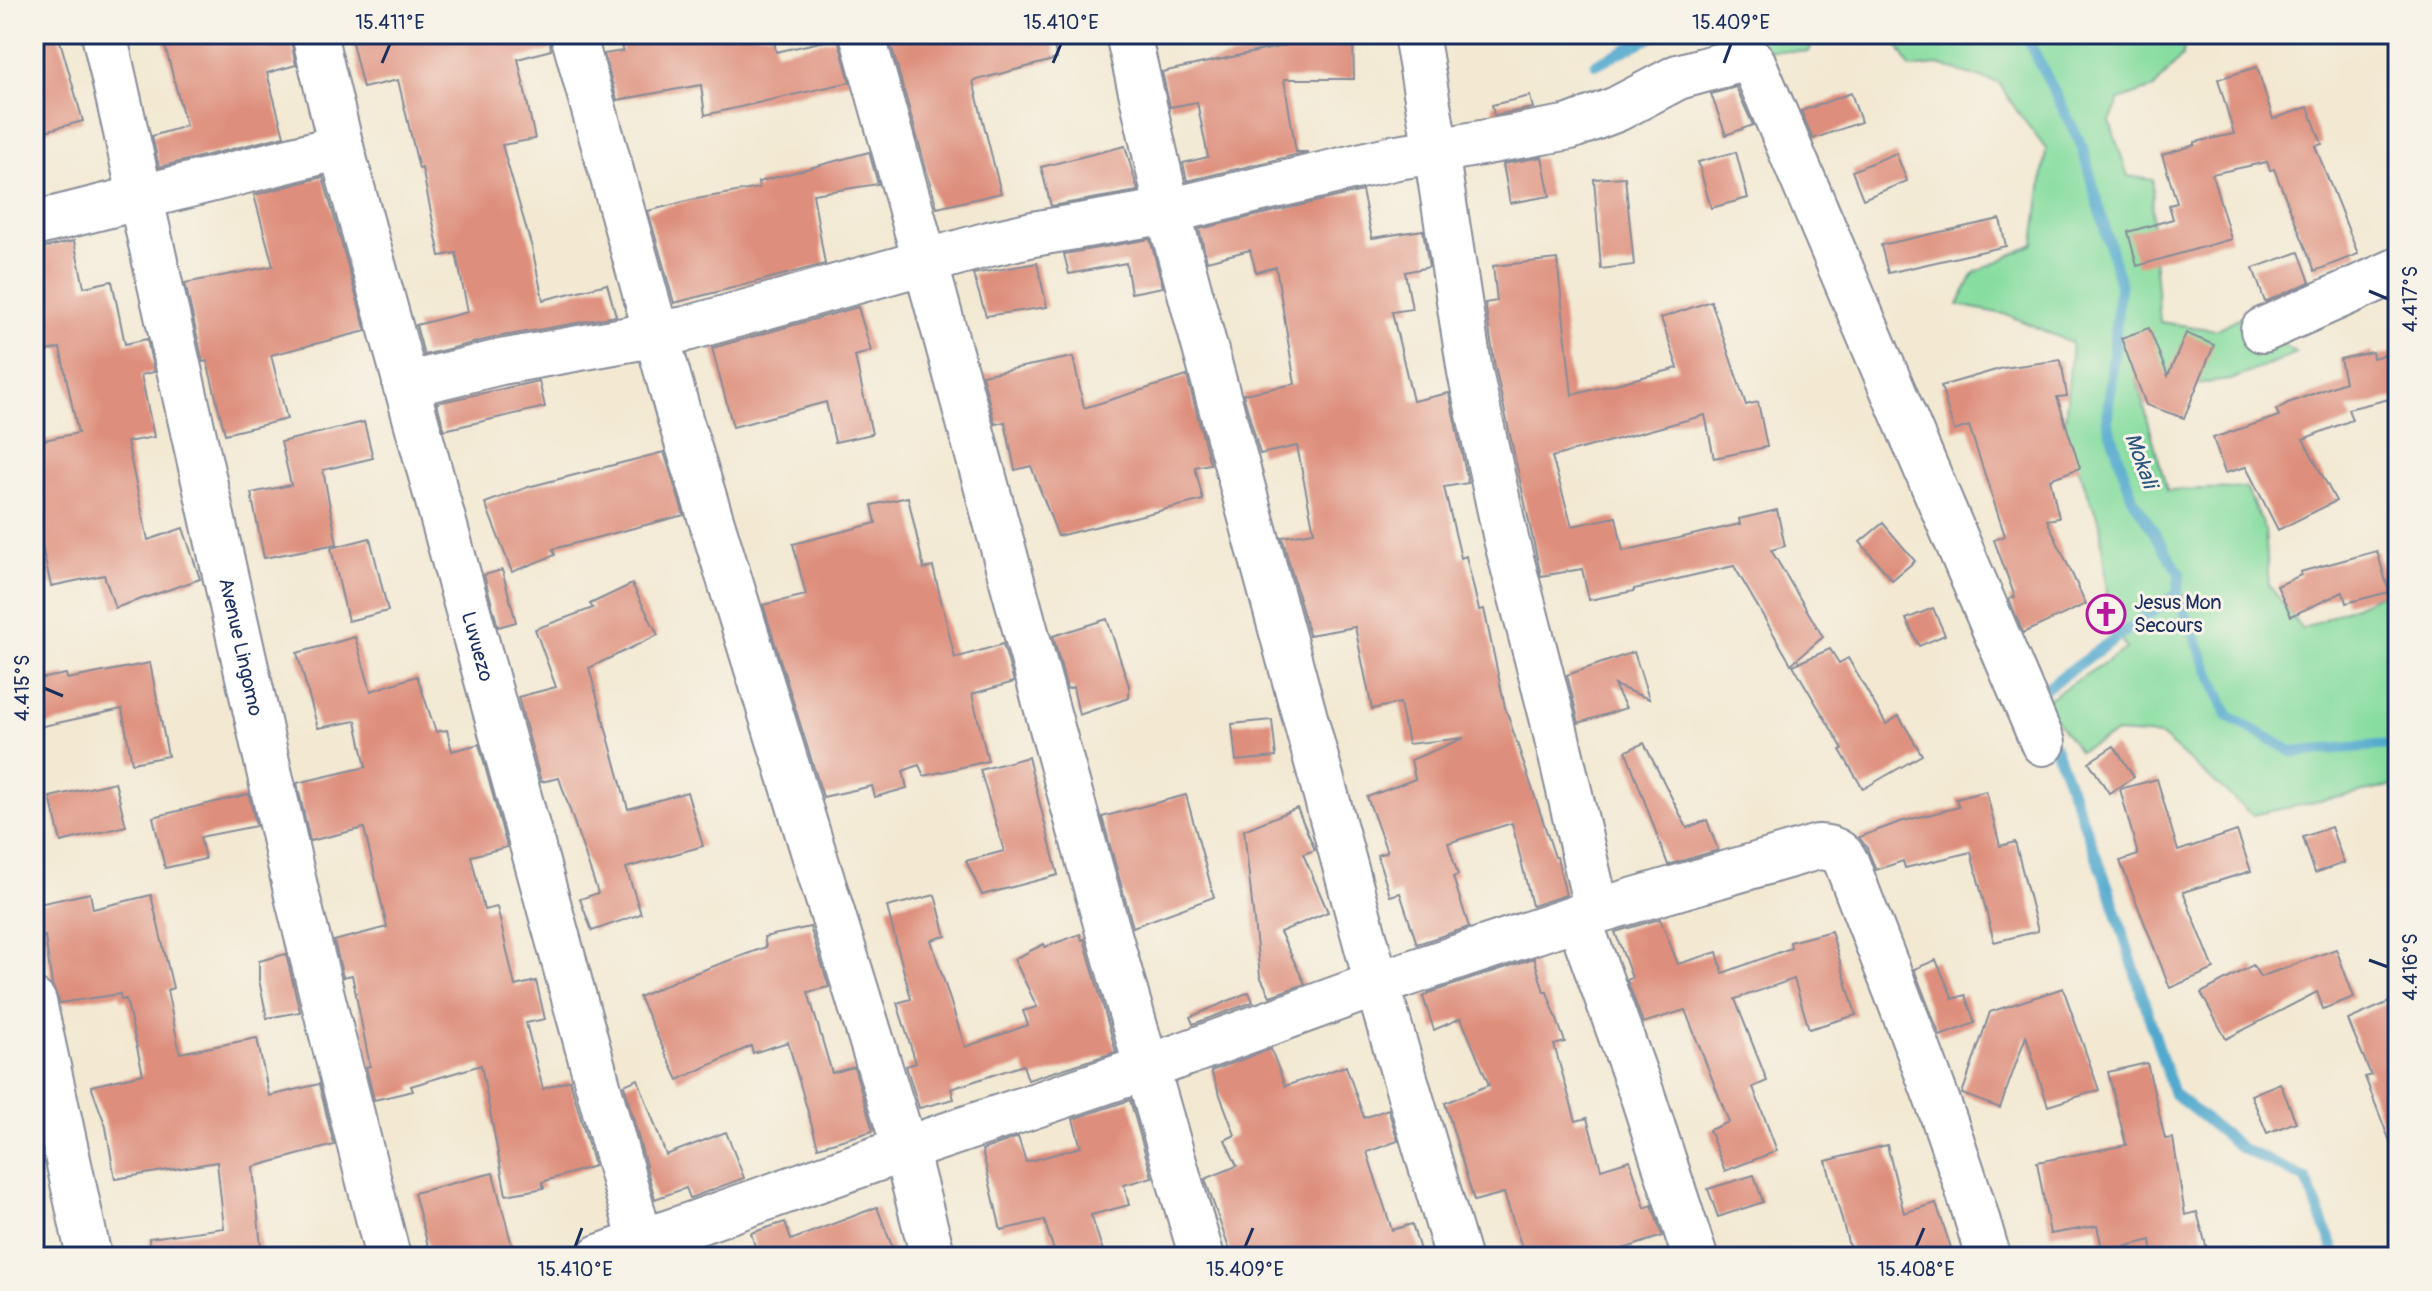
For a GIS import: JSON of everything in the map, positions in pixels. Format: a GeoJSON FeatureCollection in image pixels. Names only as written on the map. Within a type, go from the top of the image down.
{"type":"FeatureCollection","features":[{"type":"Feature","properties":{"kind":"street","name":"Avenue Lingomo"},"geometry":{"type":"LineString","coordinates":[[104,34],[298,900],[388,1257]]}},
{"type":"Feature","properties":{"kind":"street","name":"Luvuezo"},"geometry":{"type":"LineString","coordinates":[[314,34],[405,385],[643,1250]]}},
{"type":"Feature","properties":{"kind":"street"},"geometry":{"type":"LineString","coordinates":[[573,34],[685,435],[905,1149],[933,1257]]}},
{"type":"Feature","properties":{"kind":"street"},"geometry":{"type":"LineString","coordinates":[[862,34],[1146,1068],[1202,1257]]}},
{"type":"Feature","properties":{"kind":"street"},"geometry":{"type":"LineString","coordinates":[[1128,34],[1168,211],[1377,984],[1458,1257]]}},
{"type":"Feature","properties":{"kind":"street"},"geometry":{"type":"LineString","coordinates":[[1416,34],[1473,387],[1506,539],[1552,717],[1588,914],[1695,1257]]}},
{"type":"Feature","properties":{"kind":"street"},"geometry":{"type":"LineString","coordinates":[[405,385],[501,362],[715,321],[1033,234],[1168,211],[1397,157],[1570,127],[1617,109],[1678,77],[1744,59],[1753,62],[2043,743]]}},
{"type":"Feature","properties":{"kind":"street"},"geometry":{"type":"LineString","coordinates":[[34,224],[341,147]]}},
{"type":"Feature","properties":{"kind":"street"},"geometry":{"type":"LineString","coordinates":[[2263,330],[2398,270]]}},
{"type":"Feature","properties":{"kind":"street"},"geometry":{"type":"LineString","coordinates":[[599,1257],[643,1250],[905,1149],[1146,1068],[1377,984],[1588,914],[1818,847],[1832,848],[1843,854],[1934,1093],[1977,1215],[1988,1257]]}},
{"type":"Feature","properties":{"kind":"street"},"geometry":{"type":"LineString","coordinates":[[34,1002],[89,1257]]}},
{"type":"Feature","properties":{"kind":"green space"},"geometry":{"type":"Polygon","coordinates":[[[1741,34],[1816,34],[1809,52],[1744,49],[1741,34]]]}},
{"type":"Feature","properties":{"kind":"green space"},"geometry":{"type":"Polygon","coordinates":[[[1892,34],[2185,34],[2183,55],[2154,88],[2119,100],[2110,122],[2128,176],[2153,180],[2152,234],[2160,322],[2216,330],[2244,315],[2296,353],[2231,380],[2167,387],[2136,378],[2167,490],[2246,488],[2265,530],[2269,585],[2302,629],[2386,592],[2398,595],[2398,785],[2252,815],[2161,736],[2117,733],[2079,751],[2043,702],[2126,649],[2109,614],[2100,524],[2064,431],[2072,343],[2008,315],[1958,305],[1974,273],[2034,244],[2046,149],[1999,83],[1938,65],[1910,68],[1892,34]]]}},
{"type":"Feature","properties":{"kind":"building"},"geometry":{"type":"Polygon","coordinates":[[[34,34],[58,34],[83,121],[34,134],[34,34]]]}},
{"type":"Feature","properties":{"kind":"building"},"geometry":{"type":"Polygon","coordinates":[[[162,34],[253,34],[254,43],[290,36],[296,65],[267,73],[284,136],[159,167],[152,136],[186,126],[162,34]]]}},
{"type":"Feature","properties":{"kind":"building"},"geometry":{"type":"Polygon","coordinates":[[[350,34],[549,34],[551,50],[518,59],[535,139],[502,145],[532,248],[543,300],[607,284],[616,316],[497,337],[424,355],[416,325],[468,312],[456,253],[440,256],[422,168],[419,169],[398,80],[363,88],[350,34]]]}},
{"type":"Feature","properties":{"kind":"building"},"geometry":{"type":"Polygon","coordinates":[[[616,34],[773,34],[776,52],[838,38],[850,82],[705,115],[701,85],[617,100],[604,54],[623,51],[616,34]]]}},
{"type":"Feature","properties":{"kind":"building"},"geometry":{"type":"Polygon","coordinates":[[[888,34],[1051,34],[1057,59],[973,81],[1001,193],[937,208],[888,34]]]}},
{"type":"Feature","properties":{"kind":"building"},"geometry":{"type":"Polygon","coordinates":[[[1353,40],[1354,79],[1284,79],[1296,152],[1308,152],[1187,181],[1183,163],[1208,157],[1197,102],[1170,107],[1162,72],[1306,41],[1353,40]]]}},
{"type":"Feature","properties":{"kind":"building"},"geometry":{"type":"Polygon","coordinates":[[[2257,67],[2273,119],[2308,107],[2322,144],[2315,146],[2358,254],[2315,271],[2274,169],[2270,170],[2267,162],[2212,174],[2231,239],[2137,266],[2128,232],[2173,219],[2169,205],[2177,203],[2162,155],[2195,145],[2195,142],[2234,134],[2218,79],[2257,67]]]}},
{"type":"Feature","properties":{"kind":"building"},"geometry":{"type":"Polygon","coordinates":[[[1736,87],[1753,125],[1726,135],[1711,94],[1736,87]]]}},
{"type":"Feature","properties":{"kind":"building"},"geometry":{"type":"Polygon","coordinates":[[[1851,93],[1861,122],[1813,139],[1801,111],[1851,93]]]}},
{"type":"Feature","properties":{"kind":"building"},"geometry":{"type":"Polygon","coordinates":[[[1530,96],[1533,108],[1494,115],[1492,105],[1530,96]]]}},
{"type":"Feature","properties":{"kind":"building"},"geometry":{"type":"Polygon","coordinates":[[[1125,146],[1138,191],[1051,206],[1041,167],[1125,146]]]}},
{"type":"Feature","properties":{"kind":"building"},"geometry":{"type":"Polygon","coordinates":[[[869,152],[878,184],[813,194],[825,264],[674,303],[648,211],[759,188],[758,182],[869,152]]]}},
{"type":"Feature","properties":{"kind":"building"},"geometry":{"type":"Polygon","coordinates":[[[1736,152],[1748,198],[1711,208],[1698,162],[1736,152]]]}},
{"type":"Feature","properties":{"kind":"building"},"geometry":{"type":"Polygon","coordinates":[[[1896,153],[1907,181],[1863,199],[1852,171],[1896,153]]]}},
{"type":"Feature","properties":{"kind":"building"},"geometry":{"type":"Polygon","coordinates":[[[1542,157],[1550,196],[1510,203],[1503,164],[1542,157]]]}},
{"type":"Feature","properties":{"kind":"building"},"geometry":{"type":"Polygon","coordinates":[[[323,177],[366,331],[271,355],[287,419],[225,434],[207,361],[203,362],[185,283],[273,266],[254,195],[323,177]]]}},
{"type":"Feature","properties":{"kind":"building"},"geometry":{"type":"Polygon","coordinates":[[[1625,177],[1634,265],[1601,269],[1594,179],[1625,177]]]}},
{"type":"Feature","properties":{"kind":"building"},"geometry":{"type":"Polygon","coordinates":[[[1362,191],[1372,238],[1423,230],[1429,267],[1405,272],[1412,309],[1392,312],[1413,401],[1449,393],[1468,483],[1444,487],[1461,558],[1466,556],[1479,610],[1484,609],[1505,707],[1557,857],[1566,895],[1532,906],[1512,823],[1448,843],[1458,875],[1453,877],[1469,927],[1417,944],[1400,893],[1390,896],[1377,855],[1387,852],[1367,797],[1415,779],[1411,760],[1464,738],[1408,744],[1400,703],[1372,709],[1355,627],[1309,635],[1282,537],[1314,532],[1297,446],[1260,454],[1243,394],[1295,384],[1276,267],[1256,272],[1250,250],[1207,261],[1199,229],[1362,191]]]}},
{"type":"Feature","properties":{"kind":"building"},"geometry":{"type":"Polygon","coordinates":[[[2000,219],[2006,246],[1888,273],[1881,245],[2000,219]]]}},
{"type":"Feature","properties":{"kind":"building"},"geometry":{"type":"Polygon","coordinates":[[[1150,239],[1163,287],[1131,293],[1126,263],[1069,274],[1064,254],[1150,239]]]}},
{"type":"Feature","properties":{"kind":"building"},"geometry":{"type":"Polygon","coordinates":[[[74,241],[84,287],[112,281],[125,344],[147,339],[154,372],[141,375],[154,437],[127,442],[148,540],[183,528],[200,579],[115,608],[104,575],[51,586],[34,511],[34,442],[78,433],[60,348],[34,354],[34,250],[74,241]]]}},
{"type":"Feature","properties":{"kind":"building"},"geometry":{"type":"Polygon","coordinates":[[[2299,252],[2310,282],[2265,302],[2253,268],[2299,252]]]}},
{"type":"Feature","properties":{"kind":"building"},"geometry":{"type":"Polygon","coordinates":[[[1557,259],[1572,395],[1678,368],[1661,318],[1711,301],[1746,405],[1758,402],[1767,447],[1714,458],[1705,415],[1552,457],[1572,526],[1616,517],[1623,551],[1740,524],[1739,519],[1777,510],[1785,546],[1771,550],[1823,637],[1791,664],[1734,566],[1589,600],[1582,569],[1541,576],[1495,367],[1485,303],[1497,301],[1493,266],[1557,259]]]}},
{"type":"Feature","properties":{"kind":"building"},"geometry":{"type":"Polygon","coordinates":[[[1037,263],[1047,307],[986,316],[973,274],[1037,263]]]}},
{"type":"Feature","properties":{"kind":"building"},"geometry":{"type":"Polygon","coordinates":[[[858,307],[871,351],[855,356],[872,434],[835,442],[826,402],[733,427],[712,348],[858,307]]]}},
{"type":"Feature","properties":{"kind":"building"},"geometry":{"type":"Polygon","coordinates":[[[2149,328],[2168,376],[2186,333],[2214,345],[2184,418],[2146,405],[2121,338],[2149,328]]]}},
{"type":"Feature","properties":{"kind":"building"},"geometry":{"type":"Polygon","coordinates":[[[2398,351],[2398,397],[2348,409],[2352,420],[2303,439],[2336,501],[2278,530],[2246,467],[2225,473],[2213,438],[2279,416],[2276,410],[2288,403],[2345,382],[2340,359],[2372,352],[2373,358],[2398,351]]]}},
{"type":"Feature","properties":{"kind":"building"},"geometry":{"type":"Polygon","coordinates":[[[1073,357],[1084,408],[1187,376],[1210,464],[1195,467],[1203,500],[1058,536],[1031,466],[1015,470],[1005,422],[995,424],[982,375],[1073,357]]]}},
{"type":"Feature","properties":{"kind":"building"},"geometry":{"type":"Polygon","coordinates":[[[2061,360],[2067,396],[2057,397],[2080,468],[2050,479],[2059,518],[2047,520],[2086,604],[2023,633],[2009,599],[2015,597],[1994,540],[2005,536],[1969,426],[1954,431],[1941,386],[2003,368],[2061,360]]]}},
{"type":"Feature","properties":{"kind":"building"},"geometry":{"type":"Polygon","coordinates":[[[539,381],[545,407],[444,430],[437,403],[539,381]]]}},
{"type":"Feature","properties":{"kind":"building"},"geometry":{"type":"Polygon","coordinates":[[[364,422],[373,458],[323,470],[337,544],[264,558],[251,493],[291,485],[281,442],[364,422]]]}},
{"type":"Feature","properties":{"kind":"building"},"geometry":{"type":"Polygon","coordinates":[[[664,452],[684,515],[553,549],[555,555],[512,572],[485,503],[528,487],[664,452]]]}},
{"type":"Feature","properties":{"kind":"building"},"geometry":{"type":"Polygon","coordinates":[[[908,497],[924,569],[933,567],[955,658],[1003,644],[1014,682],[972,694],[988,761],[924,776],[919,765],[903,771],[907,788],[875,797],[872,786],[823,797],[763,605],[806,595],[793,544],[876,523],[872,505],[908,497]]]}},
{"type":"Feature","properties":{"kind":"building"},"geometry":{"type":"Polygon","coordinates":[[[1883,523],[1915,561],[1892,580],[1860,542],[1883,523]]]}},
{"type":"Feature","properties":{"kind":"building"},"geometry":{"type":"Polygon","coordinates":[[[370,538],[388,611],[348,621],[331,548],[370,538]]]}},
{"type":"Feature","properties":{"kind":"building"},"geometry":{"type":"Polygon","coordinates":[[[2377,551],[2389,592],[2346,603],[2343,592],[2291,616],[2277,586],[2301,575],[2300,572],[2377,551]]]}},
{"type":"Feature","properties":{"kind":"building"},"geometry":{"type":"Polygon","coordinates":[[[502,570],[516,622],[498,627],[484,575],[502,570]]]}},
{"type":"Feature","properties":{"kind":"building"},"geometry":{"type":"Polygon","coordinates":[[[632,584],[658,635],[589,668],[628,809],[687,792],[703,846],[626,868],[641,914],[592,931],[580,899],[598,893],[559,778],[541,782],[518,697],[556,687],[535,629],[593,608],[590,604],[632,584]]]}},
{"type":"Feature","properties":{"kind":"building"},"geometry":{"type":"Polygon","coordinates":[[[1933,608],[1945,635],[1919,646],[1906,619],[1933,608]]]}},
{"type":"Feature","properties":{"kind":"building"},"geometry":{"type":"Polygon","coordinates":[[[1107,619],[1129,686],[1129,698],[1079,715],[1073,687],[1067,689],[1053,636],[1107,619]]]}},
{"type":"Feature","properties":{"kind":"building"},"geometry":{"type":"Polygon","coordinates":[[[355,637],[371,691],[417,676],[436,732],[447,730],[452,751],[479,744],[507,847],[471,856],[484,910],[497,907],[515,986],[536,981],[545,1019],[526,1023],[543,1089],[570,1080],[594,1166],[542,1182],[544,1188],[506,1195],[481,1065],[411,1086],[413,1091],[374,1100],[352,975],[343,977],[334,941],[387,927],[364,828],[310,841],[297,783],[366,767],[356,721],[318,728],[297,653],[355,637]]]}},
{"type":"Feature","properties":{"kind":"building"},"geometry":{"type":"Polygon","coordinates":[[[1830,649],[1839,663],[1848,658],[1886,724],[1899,716],[1922,755],[1863,789],[1793,665],[1830,649]]]}},
{"type":"Feature","properties":{"kind":"building"},"geometry":{"type":"Polygon","coordinates":[[[1634,652],[1649,699],[1614,685],[1626,708],[1579,723],[1567,675],[1634,652]]]}},
{"type":"Feature","properties":{"kind":"building"},"geometry":{"type":"Polygon","coordinates":[[[150,663],[168,756],[132,763],[122,709],[34,728],[34,680],[66,674],[67,679],[150,663]]]}},
{"type":"Feature","properties":{"kind":"building"},"geometry":{"type":"Polygon","coordinates":[[[1272,720],[1276,757],[1236,761],[1232,724],[1272,720]]]}},
{"type":"Feature","properties":{"kind":"building"},"geometry":{"type":"Polygon","coordinates":[[[1644,743],[1687,828],[1707,820],[1718,850],[1668,865],[1626,751],[1644,743]]]}},
{"type":"Feature","properties":{"kind":"building"},"geometry":{"type":"Polygon","coordinates":[[[2114,746],[2134,777],[2109,793],[2089,762],[2114,746]]]}},
{"type":"Feature","properties":{"kind":"building"},"geometry":{"type":"Polygon","coordinates":[[[1028,757],[1058,875],[982,895],[966,861],[1004,851],[980,770],[1028,757]]]}},
{"type":"Feature","properties":{"kind":"building"},"geometry":{"type":"Polygon","coordinates":[[[2157,779],[2178,851],[2237,831],[2251,871],[2183,892],[2214,969],[2170,988],[2120,861],[2138,855],[2120,789],[2157,779]]]}},
{"type":"Feature","properties":{"kind":"building"},"geometry":{"type":"Polygon","coordinates":[[[115,782],[126,826],[61,842],[50,797],[115,782]]]}},
{"type":"Feature","properties":{"kind":"building"},"geometry":{"type":"Polygon","coordinates":[[[1986,791],[2000,846],[2015,842],[2038,931],[1994,942],[1971,852],[1905,868],[1903,861],[1876,870],[1859,837],[1900,822],[1959,807],[1956,799],[1986,791]]]}},
{"type":"Feature","properties":{"kind":"building"},"geometry":{"type":"Polygon","coordinates":[[[249,794],[256,826],[200,837],[205,859],[165,868],[153,817],[249,794]]]}},
{"type":"Feature","properties":{"kind":"building"},"geometry":{"type":"Polygon","coordinates":[[[1186,795],[1214,897],[1133,927],[1102,817],[1186,795]]]}},
{"type":"Feature","properties":{"kind":"building"},"geometry":{"type":"Polygon","coordinates":[[[1297,808],[1315,850],[1303,854],[1328,912],[1280,932],[1305,984],[1270,996],[1260,976],[1244,830],[1297,808]]]}},
{"type":"Feature","properties":{"kind":"building"},"geometry":{"type":"Polygon","coordinates":[[[2331,827],[2344,863],[2315,873],[2303,837],[2331,827]]]}},
{"type":"Feature","properties":{"kind":"building"},"geometry":{"type":"Polygon","coordinates":[[[90,893],[93,909],[151,895],[173,988],[167,990],[180,1053],[257,1038],[269,1096],[319,1084],[334,1145],[253,1167],[262,1257],[150,1257],[149,1238],[224,1228],[217,1162],[115,1179],[106,1127],[91,1086],[143,1074],[126,999],[121,1000],[120,994],[60,1003],[52,985],[45,936],[34,939],[34,905],[90,893]]]}},
{"type":"Feature","properties":{"kind":"building"},"geometry":{"type":"Polygon","coordinates":[[[935,895],[946,936],[931,940],[965,1047],[1028,1025],[1023,1011],[1037,1007],[1014,959],[1044,944],[1045,947],[1080,934],[1116,1052],[1028,1080],[1023,1065],[951,1089],[954,1099],[919,1108],[906,1066],[916,1063],[897,1003],[911,999],[887,907],[935,895]]]}},
{"type":"Feature","properties":{"kind":"building"},"geometry":{"type":"Polygon","coordinates":[[[1660,919],[1678,964],[1717,952],[1723,973],[1791,948],[1790,942],[1831,931],[1856,1015],[1809,1029],[1794,979],[1735,999],[1767,1081],[1753,1087],[1777,1151],[1725,1171],[1709,1130],[1729,1122],[1685,1010],[1643,1023],[1627,980],[1632,978],[1615,932],[1660,919]]]}},
{"type":"Feature","properties":{"kind":"building"},"geometry":{"type":"Polygon","coordinates":[[[810,927],[829,987],[808,992],[832,1073],[854,1067],[873,1131],[818,1147],[788,1042],[753,1053],[751,1046],[678,1080],[639,997],[766,947],[764,937],[810,927]]]}},
{"type":"Feature","properties":{"kind":"building"},"geometry":{"type":"Polygon","coordinates":[[[2336,949],[2354,997],[2323,1009],[2317,992],[2226,1039],[2201,993],[2253,965],[2260,977],[2336,949]]]}},
{"type":"Feature","properties":{"kind":"building"},"geometry":{"type":"Polygon","coordinates":[[[286,954],[300,1012],[267,1018],[259,980],[259,961],[286,954]]]}},
{"type":"Feature","properties":{"kind":"building"},"geometry":{"type":"Polygon","coordinates":[[[1534,958],[1565,1042],[1554,1045],[1576,1121],[1587,1118],[1601,1169],[1630,1160],[1645,1208],[1652,1205],[1662,1236],[1600,1257],[1525,1257],[1504,1193],[1474,1201],[1445,1103],[1489,1085],[1461,1018],[1434,1030],[1423,997],[1534,958]]]}},
{"type":"Feature","properties":{"kind":"building"},"geometry":{"type":"Polygon","coordinates":[[[1936,960],[1953,999],[1965,995],[1975,1023],[1940,1036],[1914,969],[1936,960]]]}},
{"type":"Feature","properties":{"kind":"building"},"geometry":{"type":"Polygon","coordinates":[[[2063,988],[2099,1090],[2048,1106],[2026,1036],[2000,1108],[1962,1094],[1990,1012],[2063,988]]]}},
{"type":"Feature","properties":{"kind":"building"},"geometry":{"type":"Polygon","coordinates":[[[1249,992],[1253,1002],[1193,1024],[1190,1017],[1249,992]]]}},
{"type":"Feature","properties":{"kind":"building"},"geometry":{"type":"Polygon","coordinates":[[[2398,998],[2396,1157],[2365,1077],[2371,1075],[2348,1020],[2398,998]]]}},
{"type":"Feature","properties":{"kind":"building"},"geometry":{"type":"Polygon","coordinates":[[[1271,1049],[1285,1086],[1346,1066],[1364,1118],[1388,1109],[1398,1141],[1367,1152],[1392,1230],[1412,1224],[1422,1257],[1232,1257],[1205,1179],[1237,1166],[1225,1140],[1235,1135],[1211,1071],[1271,1049]]]}},
{"type":"Feature","properties":{"kind":"building"},"geometry":{"type":"Polygon","coordinates":[[[2147,1063],[2165,1139],[2173,1138],[2185,1215],[2197,1212],[2209,1257],[2153,1257],[2151,1240],[2103,1252],[2097,1226],[2050,1234],[2037,1162],[2126,1145],[2108,1072],[2147,1063]]]}},
{"type":"Feature","properties":{"kind":"building"},"geometry":{"type":"Polygon","coordinates":[[[638,1079],[666,1155],[726,1132],[744,1178],[690,1198],[686,1188],[655,1199],[624,1085],[638,1079]]]}},
{"type":"Feature","properties":{"kind":"building"},"geometry":{"type":"Polygon","coordinates":[[[2280,1083],[2296,1122],[2267,1133],[2251,1095],[2280,1083]]]}},
{"type":"Feature","properties":{"kind":"building"},"geometry":{"type":"Polygon","coordinates":[[[1130,1100],[1152,1177],[1124,1185],[1129,1205],[1091,1215],[1105,1257],[1056,1257],[1044,1220],[1001,1230],[982,1150],[1018,1137],[1026,1162],[1081,1147],[1073,1119],[1130,1100]]]}},
{"type":"Feature","properties":{"kind":"building"},"geometry":{"type":"Polygon","coordinates":[[[1887,1145],[1904,1213],[1936,1203],[1954,1257],[1852,1257],[1826,1161],[1887,1145]]]}},
{"type":"Feature","properties":{"kind":"building"},"geometry":{"type":"Polygon","coordinates":[[[493,1173],[515,1257],[431,1257],[414,1193],[493,1173]]]}},
{"type":"Feature","properties":{"kind":"building"},"geometry":{"type":"Polygon","coordinates":[[[1754,1175],[1763,1202],[1718,1217],[1708,1189],[1754,1175]]]}},
{"type":"Feature","properties":{"kind":"building"},"geometry":{"type":"Polygon","coordinates":[[[877,1207],[896,1257],[752,1257],[757,1253],[751,1233],[785,1222],[791,1240],[877,1207]]]}},
{"type":"Feature","properties":{"kind":"waterway"},"geometry":{"type":"LineString","coordinates":[[1596,64],[1658,34]]}},
{"type":"Feature","properties":{"kind":"waterway","name":"Mokali"},"geometry":{"type":"LineString","coordinates":[[2025,34],[2082,146],[2120,283],[2107,421],[2132,497],[2180,574],[2177,594],[2228,716],[2293,752],[2398,744]]}},
{"type":"Feature","properties":{"kind":"waterway"},"geometry":{"type":"LineString","coordinates":[[2037,700],[2035,696],[2177,594]]}},
{"type":"Feature","properties":{"kind":"waterway"},"geometry":{"type":"LineString","coordinates":[[2054,745],[2109,889],[2173,1093],[2241,1148],[2306,1179],[2337,1257]]}},
{"type":"Feature","properties":{"kind":"place","name":"Jesus Mon Secours"},"geometry":{"type":"Point","coordinates":[2106,614]}}]}
